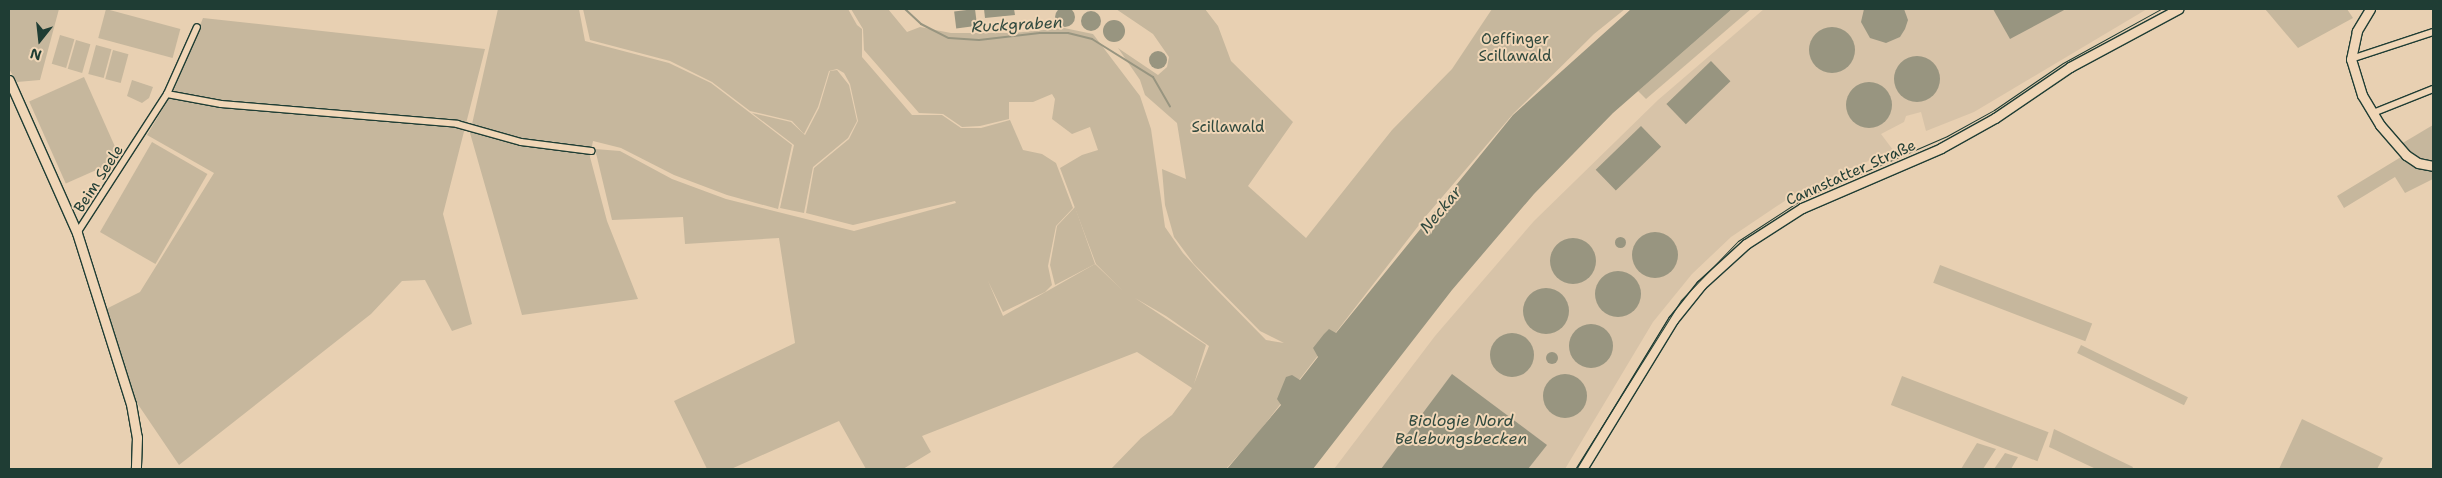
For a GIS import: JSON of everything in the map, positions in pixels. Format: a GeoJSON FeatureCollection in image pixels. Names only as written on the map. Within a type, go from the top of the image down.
{"type":"FeatureCollection","features":[{"type":"Feature","properties":{"kind":"main road","name":"Cannstatter Straße"},"geometry":{"type":"LineString","coordinates":[[1582,469],[1673,320],[1701,285],[1746,244],[1802,208],[1941,148],[1995,118],[2106,46],[2178,9]]}},
{"type":"Feature","properties":{"kind":"main road"},"geometry":{"type":"LineString","coordinates":[[2370,9],[2357,31],[2351,58],[2360,88],[2373,113],[2406,155],[2433,166]]}},
{"type":"Feature","properties":{"kind":"main road"},"geometry":{"type":"LineString","coordinates":[[9,80],[77,233],[131,404],[137,437],[136,469]]}},
{"type":"Feature","properties":{"kind":"street","name":"Beim Seele"},"geometry":{"type":"LineString","coordinates":[[77,233],[141,138],[168,94],[197,27]]}},
{"type":"Feature","properties":{"kind":"street"},"geometry":{"type":"LineString","coordinates":[[2351,58],[2433,32]]}},
{"type":"Feature","properties":{"kind":"street"},"geometry":{"type":"LineString","coordinates":[[2373,113],[2433,89]]}},
{"type":"Feature","properties":{"kind":"street"},"geometry":{"type":"LineString","coordinates":[[168,94],[221,104],[457,124],[521,142],[591,151]]}},
{"type":"Feature","properties":{"kind":"shaded area"},"geometry":{"type":"Polygon","coordinates":[[[1764,9],[2147,9],[1974,112],[1926,131],[1921,112],[1906,116],[1904,122],[1881,134],[1893,150],[1795,194],[1731,237],[1692,274],[1653,322],[1565,469],[1334,469],[1435,336],[1534,221],[1658,100],[1764,9]]]}},
{"type":"Feature","properties":{"kind":"green space"},"geometry":{"type":"Polygon","coordinates":[[[9,9],[59,9],[40,80],[17,82],[9,69],[9,9]]]}},
{"type":"Feature","properties":{"kind":"green space"},"geometry":{"type":"Polygon","coordinates":[[[106,9],[180,29],[173,58],[98,38],[106,9]]]}},
{"type":"Feature","properties":{"kind":"green space"},"geometry":{"type":"Polygon","coordinates":[[[498,9],[579,9],[585,41],[669,63],[711,83],[792,145],[778,209],[727,195],[674,175],[621,148],[593,141],[590,157],[607,221],[638,299],[522,315],[470,133],[498,9]]]}},
{"type":"Feature","properties":{"kind":"green space"},"geometry":{"type":"Polygon","coordinates":[[[583,9],[848,9],[857,25],[862,29],[862,57],[912,115],[942,115],[961,128],[981,128],[1010,120],[1023,150],[1042,154],[1056,163],[1073,208],[1056,226],[1048,266],[1052,285],[1045,292],[1003,312],[988,281],[1003,316],[1095,264],[1122,290],[1096,264],[1060,168],[1082,155],[1098,150],[1090,127],[1072,134],[1052,119],[1055,99],[1052,94],[1033,102],[1009,102],[1009,119],[980,126],[962,127],[943,114],[919,113],[864,50],[863,29],[851,9],[888,9],[907,32],[920,27],[951,33],[1013,33],[1064,28],[1093,34],[1140,96],[1151,129],[1165,227],[1183,253],[1266,340],[1284,343],[1260,331],[1194,264],[1174,237],[1165,205],[1162,169],[1186,179],[1177,123],[1145,95],[1140,80],[1118,48],[1158,75],[1167,67],[1169,57],[1153,34],[1116,9],[1205,9],[1218,26],[1231,61],[1293,122],[1248,186],[1306,238],[1392,130],[1452,69],[1492,9],[1625,9],[1594,34],[1513,114],[1426,216],[1258,433],[1226,469],[1111,469],[1141,438],[1172,415],[1192,388],[1137,352],[922,436],[931,452],[903,469],[866,469],[839,421],[731,469],[707,469],[674,401],[795,343],[779,238],[685,244],[683,217],[612,220],[595,149],[620,151],[672,179],[726,199],[854,231],[956,203],[955,201],[853,225],[806,213],[814,168],[849,139],[858,121],[850,84],[844,73],[837,69],[829,71],[818,107],[804,134],[792,121],[750,111],[712,82],[670,61],[590,40],[583,9]],[[1135,298],[1206,345],[1194,384],[1209,346],[1166,316],[1135,298]]]}},
{"type":"Feature","properties":{"kind":"green space"},"geometry":{"type":"Polygon","coordinates":[[[1732,9],[1751,9],[1646,99],[1638,91],[1732,9]]]}},
{"type":"Feature","properties":{"kind":"green space"},"geometry":{"type":"Polygon","coordinates":[[[2265,9],[2347,9],[2353,18],[2298,48],[2265,9]]]}},
{"type":"Feature","properties":{"kind":"green space"},"geometry":{"type":"Polygon","coordinates":[[[203,18],[485,49],[443,214],[472,324],[452,331],[425,280],[402,281],[371,314],[179,465],[135,400],[106,309],[140,292],[214,173],[147,135],[173,92],[203,18]]]}},
{"type":"Feature","properties":{"kind":"green space"},"geometry":{"type":"Polygon","coordinates":[[[60,35],[74,39],[66,68],[52,64],[60,35]]]}},
{"type":"Feature","properties":{"kind":"green space"},"geometry":{"type":"Polygon","coordinates":[[[76,40],[90,44],[82,73],[68,69],[76,40]]]}},
{"type":"Feature","properties":{"kind":"green space"},"geometry":{"type":"Polygon","coordinates":[[[96,45],[111,49],[104,78],[88,74],[96,45]]]}},
{"type":"Feature","properties":{"kind":"green space"},"geometry":{"type":"Polygon","coordinates":[[[113,50],[128,54],[121,83],[105,79],[113,50]]]}},
{"type":"Feature","properties":{"kind":"green space"},"geometry":{"type":"Polygon","coordinates":[[[837,70],[849,85],[857,121],[848,138],[813,167],[804,213],[780,208],[794,145],[752,113],[791,122],[805,135],[819,108],[830,71],[837,70]]]}},
{"type":"Feature","properties":{"kind":"green space"},"geometry":{"type":"Polygon","coordinates":[[[84,77],[121,159],[66,184],[29,101],[84,77]]]}},
{"type":"Feature","properties":{"kind":"green space"},"geometry":{"type":"Polygon","coordinates":[[[132,80],[153,87],[149,98],[142,103],[127,96],[132,80]]]}},
{"type":"Feature","properties":{"kind":"green space"},"geometry":{"type":"Polygon","coordinates":[[[2433,125],[2433,163],[2420,159],[2401,144],[2433,125]]]}},
{"type":"Feature","properties":{"kind":"green space"},"geometry":{"type":"Polygon","coordinates":[[[152,142],[207,174],[155,264],[100,232],[152,142]]]}},
{"type":"Feature","properties":{"kind":"green space"},"geometry":{"type":"Polygon","coordinates":[[[2401,157],[2413,165],[2433,170],[2433,179],[2405,193],[2395,177],[2344,208],[2337,196],[2401,157]]]}},
{"type":"Feature","properties":{"kind":"green space"},"geometry":{"type":"Polygon","coordinates":[[[1075,207],[1095,264],[1055,285],[1050,265],[1057,226],[1075,207]]]}},
{"type":"Feature","properties":{"kind":"green space"},"geometry":{"type":"Polygon","coordinates":[[[1940,265],[2092,323],[2085,341],[1933,283],[1940,265]]]}},
{"type":"Feature","properties":{"kind":"green space"},"geometry":{"type":"Polygon","coordinates":[[[2081,345],[2188,397],[2184,405],[2077,353],[2081,345]]]}},
{"type":"Feature","properties":{"kind":"green space"},"geometry":{"type":"Polygon","coordinates":[[[1902,376],[2049,432],[2037,461],[1891,405],[1902,376]]]}},
{"type":"Feature","properties":{"kind":"green space"},"geometry":{"type":"Polygon","coordinates":[[[2302,419],[2383,458],[2377,469],[2279,469],[2302,419]]]}},
{"type":"Feature","properties":{"kind":"green space"},"geometry":{"type":"Polygon","coordinates":[[[2054,429],[2133,467],[2132,469],[2096,469],[2049,447],[2054,429]]]}},
{"type":"Feature","properties":{"kind":"green space"},"geometry":{"type":"Polygon","coordinates":[[[1977,443],[1996,449],[1983,469],[1961,469],[1977,443]]]}},
{"type":"Feature","properties":{"kind":"green space"},"geometry":{"type":"Polygon","coordinates":[[[2005,453],[2018,457],[2011,469],[1994,469],[2005,453]]]}},
{"type":"Feature","properties":{"kind":"water"},"geometry":{"type":"Polygon","coordinates":[[[1065,7],[1072,10],[1075,17],[1072,24],[1065,27],[1058,24],[1055,17],[1058,10],[1065,7]]]}},
{"type":"Feature","properties":{"kind":"water"},"geometry":{"type":"Polygon","coordinates":[[[975,9],[977,26],[956,28],[954,12],[975,9]]]}},
{"type":"Feature","properties":{"kind":"water"},"geometry":{"type":"Polygon","coordinates":[[[984,9],[1014,9],[1015,15],[985,18],[984,9]]]}},
{"type":"Feature","properties":{"kind":"water","name":"Neckar"},"geometry":{"type":"Polygon","coordinates":[[[1631,9],[1732,9],[1613,113],[1534,194],[1452,290],[1313,469],[1227,469],[1281,405],[1277,399],[1286,377],[1292,375],[1300,380],[1318,357],[1313,348],[1324,334],[1329,329],[1336,333],[1513,115],[1631,9]]]}},
{"type":"Feature","properties":{"kind":"water"},"geometry":{"type":"Polygon","coordinates":[[[1864,9],[1904,9],[1908,20],[1905,29],[1900,37],[1886,43],[1870,38],[1861,22],[1864,9]]]}},
{"type":"Feature","properties":{"kind":"water"},"geometry":{"type":"Polygon","coordinates":[[[1993,9],[2066,9],[2010,39],[1993,9]]]}},
{"type":"Feature","properties":{"kind":"water"},"geometry":{"type":"Polygon","coordinates":[[[1087,11],[1095,11],[1101,17],[1101,25],[1095,31],[1087,31],[1081,25],[1081,17],[1087,11]]]}},
{"type":"Feature","properties":{"kind":"water"},"geometry":{"type":"Polygon","coordinates":[[[1114,20],[1122,23],[1125,31],[1122,39],[1114,42],[1106,39],[1103,31],[1106,23],[1114,20]]]}},
{"type":"Feature","properties":{"kind":"water"},"geometry":{"type":"Polygon","coordinates":[[[1827,27],[1837,27],[1851,37],[1855,50],[1851,63],[1845,69],[1837,73],[1827,73],[1813,63],[1809,55],[1809,45],[1819,31],[1827,27]]]}},
{"type":"Feature","properties":{"kind":"water"},"geometry":{"type":"Polygon","coordinates":[[[1154,51],[1162,51],[1167,56],[1165,67],[1154,69],[1149,64],[1149,56],[1154,51]]]}},
{"type":"Feature","properties":{"kind":"water"},"geometry":{"type":"Polygon","coordinates":[[[1912,56],[1922,56],[1936,66],[1940,79],[1936,92],[1930,98],[1922,102],[1912,102],[1898,92],[1894,84],[1894,74],[1904,60],[1912,56]]]}},
{"type":"Feature","properties":{"kind":"water"},"geometry":{"type":"Polygon","coordinates":[[[1711,61],[1730,81],[1686,124],[1666,104],[1711,61]]]}},
{"type":"Feature","properties":{"kind":"water"},"geometry":{"type":"Polygon","coordinates":[[[1864,82],[1874,82],[1888,92],[1892,105],[1888,118],[1882,124],[1874,128],[1864,128],[1850,118],[1846,110],[1846,100],[1856,86],[1864,82]]]}},
{"type":"Feature","properties":{"kind":"water"},"geometry":{"type":"Polygon","coordinates":[[[1641,126],[1661,147],[1616,191],[1596,170],[1641,126]]]}},
{"type":"Feature","properties":{"kind":"water"},"geometry":{"type":"Polygon","coordinates":[[[1655,232],[1668,236],[1674,242],[1678,255],[1674,268],[1668,274],[1655,278],[1642,274],[1636,268],[1632,255],[1636,242],[1642,236],[1655,232]]]}},
{"type":"Feature","properties":{"kind":"water"},"geometry":{"type":"Polygon","coordinates":[[[1620,236],[1626,242],[1620,248],[1614,242],[1620,236]]]}},
{"type":"Feature","properties":{"kind":"water"},"geometry":{"type":"Polygon","coordinates":[[[1568,238],[1578,238],[1592,248],[1596,261],[1592,274],[1586,280],[1578,284],[1568,284],[1554,274],[1550,266],[1550,256],[1560,242],[1568,238]]]}},
{"type":"Feature","properties":{"kind":"water"},"geometry":{"type":"Polygon","coordinates":[[[1618,271],[1631,275],[1637,281],[1641,294],[1637,307],[1631,313],[1618,317],[1605,313],[1599,307],[1595,294],[1599,281],[1605,275],[1618,271]]]}},
{"type":"Feature","properties":{"kind":"water"},"geometry":{"type":"Polygon","coordinates":[[[1546,288],[1559,292],[1565,298],[1569,311],[1565,324],[1559,330],[1546,334],[1533,330],[1527,324],[1523,311],[1527,298],[1533,292],[1546,288]]]}},
{"type":"Feature","properties":{"kind":"water"},"geometry":{"type":"Polygon","coordinates":[[[1587,324],[1595,324],[1607,330],[1613,346],[1607,362],[1595,368],[1587,368],[1575,362],[1569,350],[1569,342],[1575,330],[1587,324]]]}},
{"type":"Feature","properties":{"kind":"water"},"geometry":{"type":"Polygon","coordinates":[[[1512,333],[1524,337],[1530,343],[1534,355],[1530,367],[1524,373],[1512,377],[1500,373],[1494,367],[1490,355],[1494,343],[1500,337],[1512,333]]]}},
{"type":"Feature","properties":{"kind":"water"},"geometry":{"type":"Polygon","coordinates":[[[1550,352],[1554,352],[1558,358],[1554,364],[1550,364],[1546,360],[1546,356],[1550,352]]]}},
{"type":"Feature","properties":{"kind":"water","name":"Biologie Nord Belebungsbecken"},"geometry":{"type":"Polygon","coordinates":[[[1452,374],[1547,445],[1528,469],[1381,469],[1452,374]]]}},
{"type":"Feature","properties":{"kind":"water"},"geometry":{"type":"Polygon","coordinates":[[[1565,374],[1577,378],[1583,384],[1587,396],[1583,408],[1577,414],[1565,418],[1553,414],[1547,408],[1543,396],[1547,384],[1553,378],[1565,374]]]}},
{"type":"Feature","properties":{"kind":"waterway","name":"Ruckgraben"},"geometry":{"type":"LineString","coordinates":[[905,9],[921,24],[949,38],[979,40],[1040,33],[1068,33],[1092,39],[1153,77],[1170,107]]}},
{"type":"Feature","properties":{"kind":"tram line"},"geometry":{"type":"LineString","coordinates":[[1575,469],[1681,300],[1738,241],[1804,198],[1947,136],[1994,110],[2063,63],[2161,9]]}},
{"type":"Feature","properties":{"kind":"park label","name":"Oeffinger Scillawald"},"geometry":{"type":"Point","coordinates":[1515,48]}},
{"type":"Feature","properties":{"kind":"park label","name":"Scillawald"},"geometry":{"type":"Point","coordinates":[1228,128]}}]}
